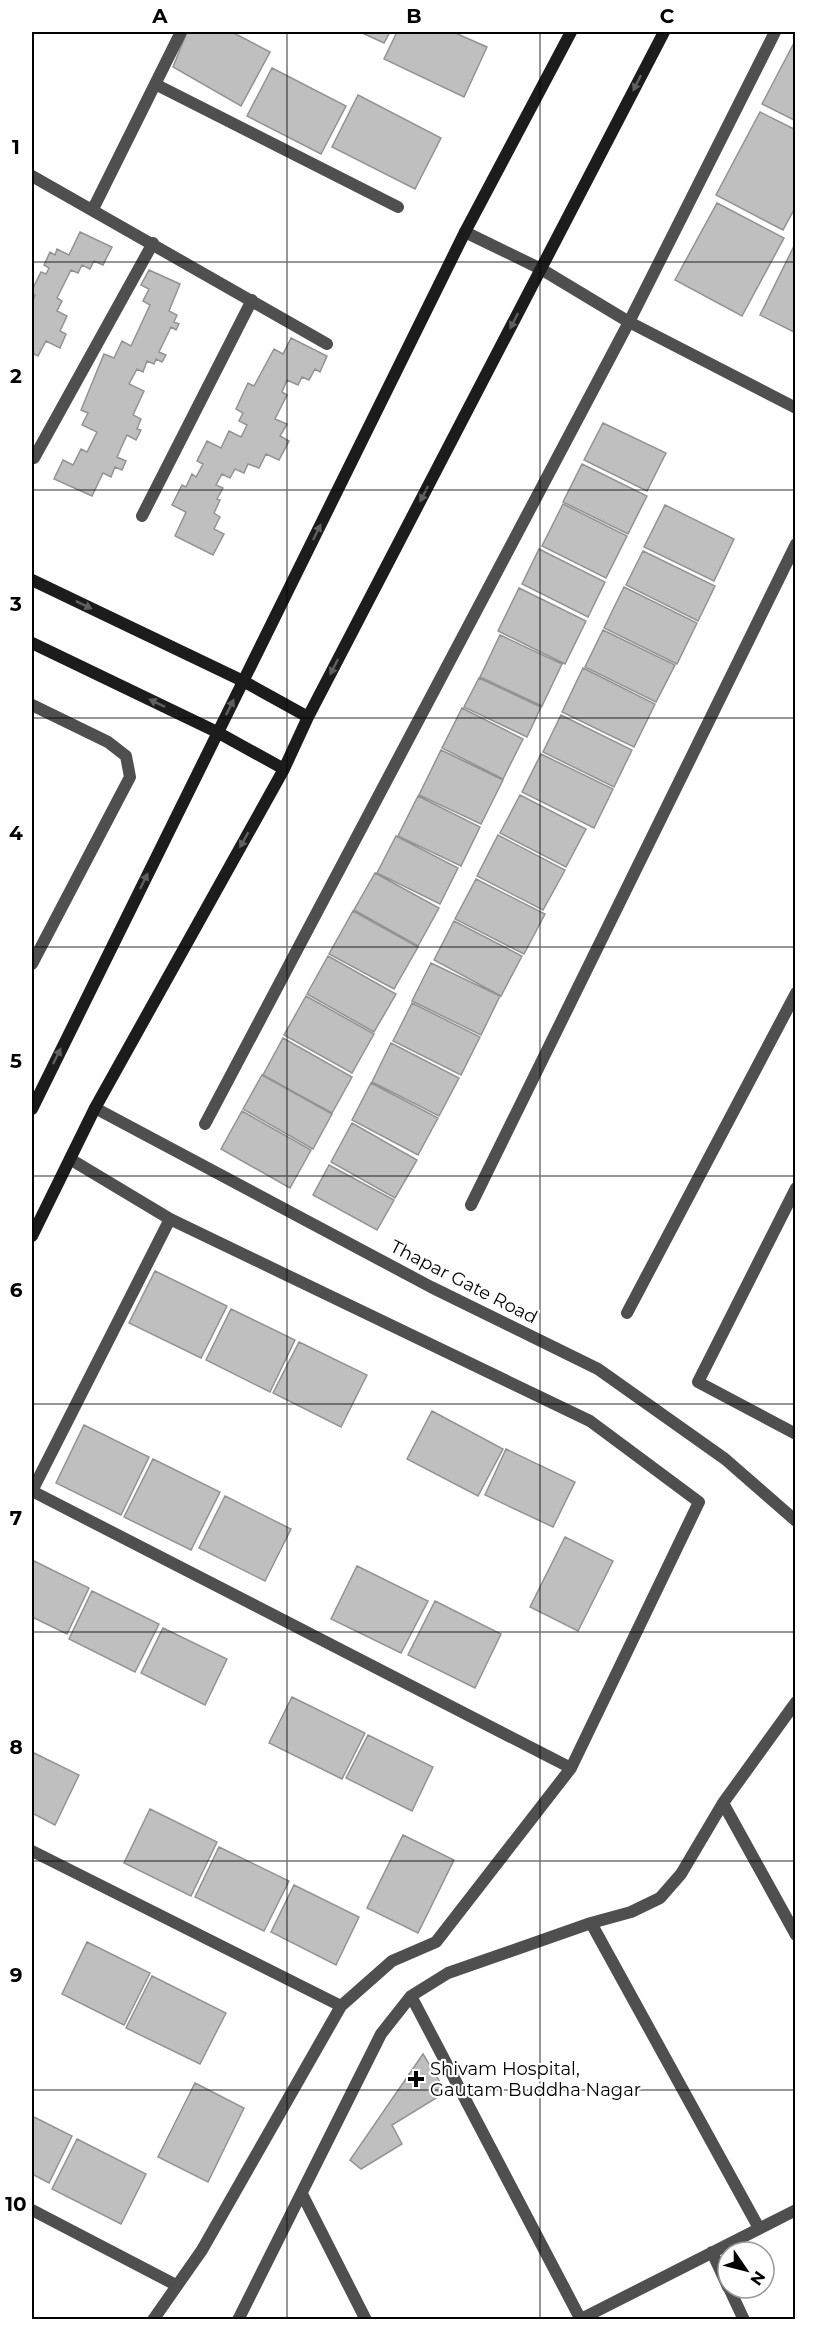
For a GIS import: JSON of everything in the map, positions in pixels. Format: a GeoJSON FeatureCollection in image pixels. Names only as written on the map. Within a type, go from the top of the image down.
{"type":"FeatureCollection","features":[{"type":"Feature","properties":{"kind":"street"},"geometry":{"type":"LineString","coordinates":[[93,209],[181,32]]}},
{"type":"Feature","properties":{"kind":"street"},"geometry":{"type":"LineString","coordinates":[[32,1109],[465,232],[572,32]]}},
{"type":"Feature","properties":{"kind":"street"},"geometry":{"type":"LineString","coordinates":[[32,1236],[95,1108],[284,769],[308,717],[664,32]]}},
{"type":"Feature","properties":{"kind":"street"},"geometry":{"type":"LineString","coordinates":[[205,1124],[629,322],[775,32]]}},
{"type":"Feature","properties":{"kind":"street"},"geometry":{"type":"LineString","coordinates":[[155,84],[398,207]]}},
{"type":"Feature","properties":{"kind":"street"},"geometry":{"type":"LineString","coordinates":[[32,177],[93,209],[327,344]]}},
{"type":"Feature","properties":{"kind":"street"},"geometry":{"type":"LineString","coordinates":[[465,232],[541,269],[629,322],[795,408]]}},
{"type":"Feature","properties":{"kind":"street"},"geometry":{"type":"LineString","coordinates":[[34,458],[153,243]]}},
{"type":"Feature","properties":{"kind":"street"},"geometry":{"type":"LineString","coordinates":[[142,516],[252,300]]}},
{"type":"Feature","properties":{"kind":"street"},"geometry":{"type":"LineString","coordinates":[[471,1205],[795,544]]}},
{"type":"Feature","properties":{"kind":"street"},"geometry":{"type":"LineString","coordinates":[[32,579],[243,681],[308,717]]}},
{"type":"Feature","properties":{"kind":"street"},"geometry":{"type":"LineString","coordinates":[[32,643],[217,732],[284,769]]}},
{"type":"Feature","properties":{"kind":"street"},"geometry":{"type":"LineString","coordinates":[[32,705],[108,742],[126,756],[130,777],[32,964]]}},
{"type":"Feature","properties":{"kind":"street"},"geometry":{"type":"LineString","coordinates":[[627,1313],[795,993]]}},
{"type":"Feature","properties":{"kind":"street","name":"Thapar Gate Road"},"geometry":{"type":"LineString","coordinates":[[95,1108],[431,1287],[598,1369],[725,1459],[795,1521]]}},
{"type":"Feature","properties":{"kind":"street"},"geometry":{"type":"LineString","coordinates":[[70,1159],[170,1219],[590,1420],[699,1502],[571,1768],[436,1942],[392,1960],[341,2006],[202,2250],[153,2319]]}},
{"type":"Feature","properties":{"kind":"street"},"geometry":{"type":"LineString","coordinates":[[795,1188],[698,1382],[795,1434]]}},
{"type":"Feature","properties":{"kind":"street"},"geometry":{"type":"LineString","coordinates":[[170,1219],[32,1491],[571,1768]]}},
{"type":"Feature","properties":{"kind":"street"},"geometry":{"type":"LineString","coordinates":[[238,2319],[381,2034],[411,1996],[448,1972],[591,1923],[631,1912],[660,1898],[681,1874],[723,1803],[795,1702]]}},
{"type":"Feature","properties":{"kind":"street"},"geometry":{"type":"LineString","coordinates":[[723,1803],[795,1935]]}},
{"type":"Feature","properties":{"kind":"street"},"geometry":{"type":"LineString","coordinates":[[32,1851],[341,2006]]}},
{"type":"Feature","properties":{"kind":"street"},"geometry":{"type":"LineString","coordinates":[[591,1923],[759,2228]]}},
{"type":"Feature","properties":{"kind":"street"},"geometry":{"type":"LineString","coordinates":[[411,1996],[581,2319],[795,2210]]}},
{"type":"Feature","properties":{"kind":"street"},"geometry":{"type":"LineString","coordinates":[[302,2194],[366,2319]]}},
{"type":"Feature","properties":{"kind":"street"},"geometry":{"type":"LineString","coordinates":[[32,2210],[176,2285]]}},
{"type":"Feature","properties":{"kind":"street"},"geometry":{"type":"LineString","coordinates":[[712,2252],[716,2261]]}},
{"type":"Feature","properties":{"kind":"street"},"geometry":{"type":"LineString","coordinates":[[734,2300],[744,2319]]}},
{"type":"Feature","properties":{"kind":"building"},"geometry":{"type":"Polygon","coordinates":[[[187,32],[232,32],[270,52],[241,106],[173,67],[187,32]]]}},
{"type":"Feature","properties":{"kind":"building"},"geometry":{"type":"Polygon","coordinates":[[[360,32],[390,32],[384,43],[360,32]]]}},
{"type":"Feature","properties":{"kind":"building"},"geometry":{"type":"Polygon","coordinates":[[[397,32],[453,32],[487,47],[464,97],[384,59],[397,32]]]}},
{"type":"Feature","properties":{"kind":"building"},"geometry":{"type":"Polygon","coordinates":[[[796,39],[796,121],[762,104],[796,39]]]}},
{"type":"Feature","properties":{"kind":"building"},"geometry":{"type":"Polygon","coordinates":[[[272,68],[346,106],[321,154],[247,116],[272,68]]]}},
{"type":"Feature","properties":{"kind":"building"},"geometry":{"type":"Polygon","coordinates":[[[358,95],[441,138],[415,189],[332,147],[358,95]]]}},
{"type":"Feature","properties":{"kind":"building"},"geometry":{"type":"Polygon","coordinates":[[[760,112],[796,130],[796,206],[783,230],[716,195],[760,112]]]}},
{"type":"Feature","properties":{"kind":"building"},"geometry":{"type":"Polygon","coordinates":[[[717,203],[784,238],[742,316],[675,280],[717,203]]]}},
{"type":"Feature","properties":{"kind":"building"},"geometry":{"type":"Polygon","coordinates":[[[80,232],[112,247],[103,265],[94,261],[90,269],[82,265],[78,273],[71,270],[57,298],[62,301],[57,311],[67,316],[60,331],[66,334],[60,348],[46,341],[38,356],[32,353],[32,303],[35,295],[32,294],[32,290],[41,272],[46,274],[49,268],[44,265],[50,252],[55,255],[57,249],[69,255],[80,232]]]}},
{"type":"Feature","properties":{"kind":"building"},"geometry":{"type":"Polygon","coordinates":[[[796,246],[796,333],[760,315],[796,246]]]}},
{"type":"Feature","properties":{"kind":"building"},"geometry":{"type":"Polygon","coordinates":[[[149,270],[180,284],[169,311],[177,315],[174,322],[179,324],[176,330],[171,327],[159,352],[166,355],[162,362],[156,359],[154,364],[147,361],[143,372],[137,369],[129,384],[144,391],[133,415],[141,419],[137,429],[141,430],[136,440],[127,435],[117,457],[126,461],[122,470],[115,467],[111,477],[103,473],[92,496],[54,479],[63,460],[73,465],[81,449],[87,452],[97,432],[82,425],[88,413],[81,410],[104,354],[114,358],[122,341],[131,346],[150,305],[143,301],[149,289],[141,285],[149,270]]]}},
{"type":"Feature","properties":{"kind":"building"},"geometry":{"type":"Polygon","coordinates":[[[291,338],[327,356],[320,372],[315,369],[309,380],[302,377],[298,385],[287,380],[282,392],[287,395],[275,419],[287,424],[280,436],[289,441],[279,460],[266,454],[259,468],[248,464],[244,473],[235,469],[230,478],[222,474],[216,485],[223,488],[217,499],[220,500],[214,513],[220,517],[214,529],[224,534],[213,555],[175,536],[186,512],[172,505],[182,485],[186,487],[192,474],[196,477],[203,464],[197,461],[207,441],[221,448],[229,431],[241,437],[247,425],[239,421],[243,413],[236,409],[248,383],[254,386],[274,349],[283,354],[291,338]]]}},
{"type":"Feature","properties":{"kind":"building"},"geometry":{"type":"Polygon","coordinates":[[[603,423],[666,453],[647,491],[584,460],[603,423]]]}},
{"type":"Feature","properties":{"kind":"building"},"geometry":{"type":"Polygon","coordinates":[[[582,464],[647,496],[628,534],[563,502],[582,464]]]}},
{"type":"Feature","properties":{"kind":"building"},"geometry":{"type":"Polygon","coordinates":[[[563,504],[627,536],[606,578],[542,546],[563,504]]]}},
{"type":"Feature","properties":{"kind":"building"},"geometry":{"type":"Polygon","coordinates":[[[665,505],[734,539],[714,581],[644,547],[665,505]]]}},
{"type":"Feature","properties":{"kind":"building"},"geometry":{"type":"Polygon","coordinates":[[[539,549],[605,582],[588,617],[522,584],[539,549]]]}},
{"type":"Feature","properties":{"kind":"building"},"geometry":{"type":"Polygon","coordinates":[[[643,551],[715,586],[698,621],[626,585],[643,551]]]}},
{"type":"Feature","properties":{"kind":"building"},"geometry":{"type":"Polygon","coordinates":[[[624,587],[697,623],[677,664],[604,628],[624,587]]]}},
{"type":"Feature","properties":{"kind":"building"},"geometry":{"type":"Polygon","coordinates":[[[519,588],[586,621],[565,664],[498,631],[519,588]]]}},
{"type":"Feature","properties":{"kind":"building"},"geometry":{"type":"Polygon","coordinates":[[[603,630],[675,665],[656,702],[585,667],[603,630]]]}},
{"type":"Feature","properties":{"kind":"building"},"geometry":{"type":"Polygon","coordinates":[[[500,635],[562,664],[542,706],[480,677],[500,635]]]}},
{"type":"Feature","properties":{"kind":"building"},"geometry":{"type":"Polygon","coordinates":[[[583,668],[655,704],[634,747],[562,712],[583,668]]]}},
{"type":"Feature","properties":{"kind":"building"},"geometry":{"type":"Polygon","coordinates":[[[479,678],[541,707],[527,737],[464,707],[479,678]]]}},
{"type":"Feature","properties":{"kind":"building"},"geometry":{"type":"Polygon","coordinates":[[[462,708],[523,739],[503,779],[442,748],[462,708]]]}},
{"type":"Feature","properties":{"kind":"building"},"geometry":{"type":"Polygon","coordinates":[[[561,715],[632,750],[614,787],[543,752],[561,715]]]}},
{"type":"Feature","properties":{"kind":"building"},"geometry":{"type":"Polygon","coordinates":[[[441,750],[503,780],[481,824],[419,795],[441,750]]]}},
{"type":"Feature","properties":{"kind":"building"},"geometry":{"type":"Polygon","coordinates":[[[541,754],[613,789],[594,828],[522,792],[541,754]]]}},
{"type":"Feature","properties":{"kind":"building"},"geometry":{"type":"Polygon","coordinates":[[[520,795],[586,829],[566,867],[500,833],[520,795]]]}},
{"type":"Feature","properties":{"kind":"building"},"geometry":{"type":"Polygon","coordinates":[[[418,796],[480,827],[461,866],[398,836],[418,796]]]}},
{"type":"Feature","properties":{"kind":"building"},"geometry":{"type":"Polygon","coordinates":[[[498,835],[565,870],[543,910],[477,876],[498,835]]]}},
{"type":"Feature","properties":{"kind":"building"},"geometry":{"type":"Polygon","coordinates":[[[396,836],[458,868],[440,904],[377,873],[396,836]]]}},
{"type":"Feature","properties":{"kind":"building"},"geometry":{"type":"Polygon","coordinates":[[[375,873],[439,908],[418,946],[354,910],[375,873]]]}},
{"type":"Feature","properties":{"kind":"building"},"geometry":{"type":"Polygon","coordinates":[[[476,879],[545,914],[524,954],[455,919],[476,879]]]}},
{"type":"Feature","properties":{"kind":"building"},"geometry":{"type":"Polygon","coordinates":[[[353,911],[418,947],[394,989],[329,954],[353,911]]]}},
{"type":"Feature","properties":{"kind":"building"},"geometry":{"type":"Polygon","coordinates":[[[454,921],[522,956],[501,996],[434,960],[454,921]]]}},
{"type":"Feature","properties":{"kind":"building"},"geometry":{"type":"Polygon","coordinates":[[[328,956],[396,994],[374,1032],[307,994],[328,956]]]}},
{"type":"Feature","properties":{"kind":"building"},"geometry":{"type":"Polygon","coordinates":[[[431,963],[500,996],[481,1035],[412,1001],[431,963]]]}},
{"type":"Feature","properties":{"kind":"building"},"geometry":{"type":"Polygon","coordinates":[[[306,996],[374,1034],[352,1073],[284,1035],[306,996]]]}},
{"type":"Feature","properties":{"kind":"building"},"geometry":{"type":"Polygon","coordinates":[[[412,1003],[480,1037],[461,1075],[393,1041],[412,1003]]]}},
{"type":"Feature","properties":{"kind":"building"},"geometry":{"type":"Polygon","coordinates":[[[283,1038],[352,1077],[332,1113],[263,1075],[283,1038]]]}},
{"type":"Feature","properties":{"kind":"building"},"geometry":{"type":"Polygon","coordinates":[[[391,1043],[459,1078],[439,1116],[372,1082],[391,1043]]]}},
{"type":"Feature","properties":{"kind":"building"},"geometry":{"type":"Polygon","coordinates":[[[262,1075],[332,1114],[313,1149],[243,1109],[262,1075]]]}},
{"type":"Feature","properties":{"kind":"building"},"geometry":{"type":"Polygon","coordinates":[[[371,1083],[438,1118],[418,1155],[352,1120],[371,1083]]]}},
{"type":"Feature","properties":{"kind":"building"},"geometry":{"type":"Polygon","coordinates":[[[242,1111],[311,1150],[290,1188],[221,1149],[242,1111]]]}},
{"type":"Feature","properties":{"kind":"building"},"geometry":{"type":"Polygon","coordinates":[[[352,1123],[417,1160],[395,1198],[331,1162],[352,1123]]]}},
{"type":"Feature","properties":{"kind":"building"},"geometry":{"type":"Polygon","coordinates":[[[329,1165],[394,1200],[377,1230],[313,1195],[329,1165]]]}},
{"type":"Feature","properties":{"kind":"building"},"geometry":{"type":"Polygon","coordinates":[[[155,1271],[227,1306],[201,1358],[129,1323],[155,1271]]]}},
{"type":"Feature","properties":{"kind":"building"},"geometry":{"type":"Polygon","coordinates":[[[231,1309],[295,1340],[270,1392],[206,1360],[231,1309]]]}},
{"type":"Feature","properties":{"kind":"building"},"geometry":{"type":"Polygon","coordinates":[[[299,1342],[367,1375],[341,1427],[273,1393],[299,1342]]]}},
{"type":"Feature","properties":{"kind":"building"},"geometry":{"type":"Polygon","coordinates":[[[432,1411],[503,1449],[478,1496],[407,1459],[432,1411]]]}},
{"type":"Feature","properties":{"kind":"building"},"geometry":{"type":"Polygon","coordinates":[[[84,1425],[149,1457],[121,1515],[56,1483],[84,1425]]]}},
{"type":"Feature","properties":{"kind":"building"},"geometry":{"type":"Polygon","coordinates":[[[506,1449],[575,1482],[553,1527],[485,1495],[506,1449]]]}},
{"type":"Feature","properties":{"kind":"building"},"geometry":{"type":"Polygon","coordinates":[[[153,1459],[220,1492],[191,1550],[124,1517],[153,1459]]]}},
{"type":"Feature","properties":{"kind":"building"},"geometry":{"type":"Polygon","coordinates":[[[225,1496],[291,1529],[265,1581],[199,1548],[225,1496]]]}},
{"type":"Feature","properties":{"kind":"building"},"geometry":{"type":"Polygon","coordinates":[[[565,1537],[613,1561],[578,1631],[530,1607],[565,1537]]]}},
{"type":"Feature","properties":{"kind":"building"},"geometry":{"type":"Polygon","coordinates":[[[32,1560],[89,1588],[67,1634],[32,1617],[32,1560]]]}},
{"type":"Feature","properties":{"kind":"building"},"geometry":{"type":"Polygon","coordinates":[[[357,1566],[428,1601],[401,1653],[331,1619],[357,1566]]]}},
{"type":"Feature","properties":{"kind":"building"},"geometry":{"type":"Polygon","coordinates":[[[92,1591],[159,1624],[135,1672],[69,1639],[92,1591]]]}},
{"type":"Feature","properties":{"kind":"building"},"geometry":{"type":"Polygon","coordinates":[[[435,1601],[501,1634],[475,1688],[408,1655],[435,1601]]]}},
{"type":"Feature","properties":{"kind":"building"},"geometry":{"type":"Polygon","coordinates":[[[163,1628],[227,1659],[205,1705],[141,1673],[163,1628]]]}},
{"type":"Feature","properties":{"kind":"building"},"geometry":{"type":"Polygon","coordinates":[[[292,1697],[365,1733],[342,1779],[269,1743],[292,1697]]]}},
{"type":"Feature","properties":{"kind":"building"},"geometry":{"type":"Polygon","coordinates":[[[368,1735],[433,1767],[412,1811],[346,1778],[368,1735]]]}},
{"type":"Feature","properties":{"kind":"building"},"geometry":{"type":"Polygon","coordinates":[[[32,1752],[79,1775],[55,1825],[32,1813],[32,1752]]]}},
{"type":"Feature","properties":{"kind":"building"},"geometry":{"type":"Polygon","coordinates":[[[150,1809],[217,1842],[191,1896],[124,1863],[150,1809]]]}},
{"type":"Feature","properties":{"kind":"building"},"geometry":{"type":"Polygon","coordinates":[[[403,1835],[454,1860],[418,1933],[367,1908],[403,1835]]]}},
{"type":"Feature","properties":{"kind":"building"},"geometry":{"type":"Polygon","coordinates":[[[219,1847],[289,1881],[264,1931],[195,1897],[219,1847]]]}},
{"type":"Feature","properties":{"kind":"building"},"geometry":{"type":"Polygon","coordinates":[[[294,1885],[359,1917],[336,1965],[271,1932],[294,1885]]]}},
{"type":"Feature","properties":{"kind":"building"},"geometry":{"type":"Polygon","coordinates":[[[87,1942],[150,1973],[124,2025],[62,1994],[87,1942]]]}},
{"type":"Feature","properties":{"kind":"building"},"geometry":{"type":"Polygon","coordinates":[[[152,1976],[226,2013],[200,2064],[126,2028],[152,1976]]]}},
{"type":"Feature","properties":{"kind":"building"},"geometry":{"type":"Polygon","coordinates":[[[423,2054],[446,2092],[392,2125],[402,2144],[361,2169],[350,2160],[423,2054]]]}},
{"type":"Feature","properties":{"kind":"building"},"geometry":{"type":"Polygon","coordinates":[[[195,2083],[244,2108],[208,2182],[158,2157],[195,2083]]]}},
{"type":"Feature","properties":{"kind":"building"},"geometry":{"type":"Polygon","coordinates":[[[32,2116],[72,2136],[49,2183],[32,2174],[32,2116]]]}},
{"type":"Feature","properties":{"kind":"building"},"geometry":{"type":"Polygon","coordinates":[[[77,2139],[146,2174],[121,2224],[52,2189],[77,2139]]]}},
{"type":"Feature","properties":{"kind":"place","name":"Shivam Hospital, Gautam Buddha Nagar"},"geometry":{"type":"Point","coordinates":[416,2079]}}]}
